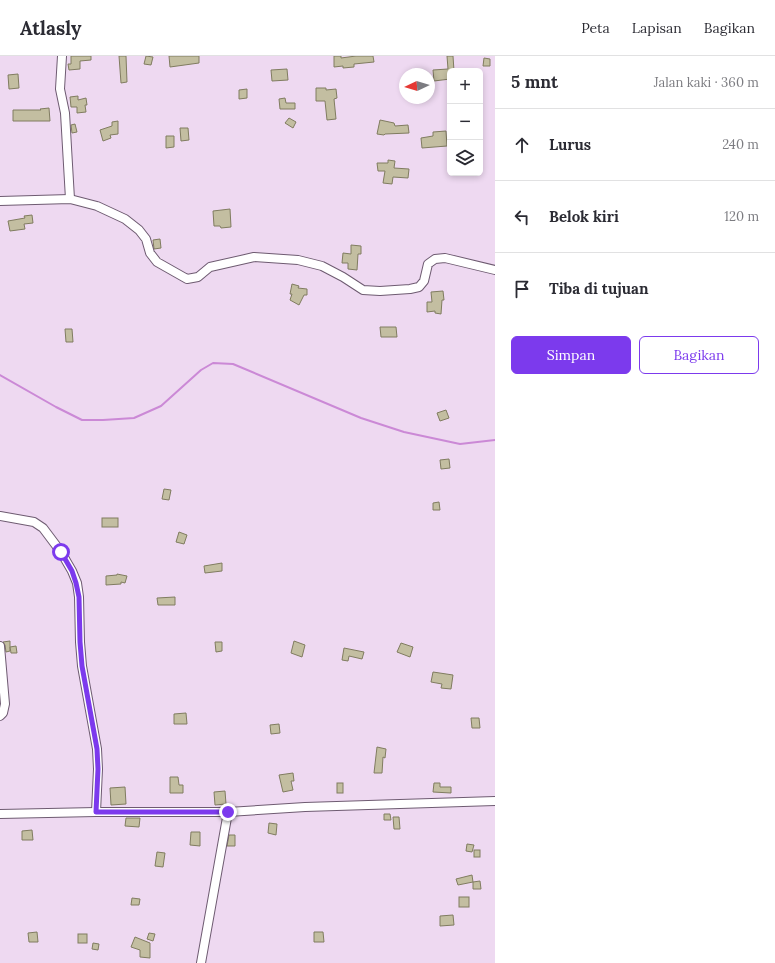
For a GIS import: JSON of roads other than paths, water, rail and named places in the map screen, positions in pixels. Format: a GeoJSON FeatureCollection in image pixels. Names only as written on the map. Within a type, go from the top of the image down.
{"type":"FeatureCollection","features":[{"type":"Feature","properties":{"kind":"street"},"geometry":{"type":"LineString","coordinates":[[62,56],[60,88],[66,113],[70,199]]}},
{"type":"Feature","properties":{"kind":"street"},"geometry":{"type":"LineString","coordinates":[[0,201],[70,199],[97,206],[125,219],[139,230],[146,239],[150,253],[157,262],[187,279],[198,277],[210,267],[254,257],[298,260],[322,266],[344,277],[363,290],[380,291],[419,287],[424,281],[428,264],[435,259],[445,258],[495,270]]}},
{"type":"Feature","properties":{"kind":"street"},"geometry":{"type":"LineString","coordinates":[[0,516],[34,522],[43,528],[61,552],[72,571],[76,583],[79,597],[82,666],[97,749],[98,769],[96,812]]}},
{"type":"Feature","properties":{"kind":"street"},"geometry":{"type":"LineString","coordinates":[[0,646],[5,704],[3,713],[0,716]]}},
{"type":"Feature","properties":{"kind":"street"},"geometry":{"type":"LineString","coordinates":[[0,814],[228,812],[312,807],[495,801]]}},
{"type":"Feature","properties":{"kind":"street"},"geometry":{"type":"LineString","coordinates":[[201,963],[228,812]]}},
{"type":"Feature","properties":{"kind":"waterway"},"geometry":{"type":"LineString","coordinates":[[0,375],[82,420],[103,420],[134,418],[161,406],[201,370],[213,363],[233,364],[361,418],[404,432],[460,444],[495,440]]}}]}
